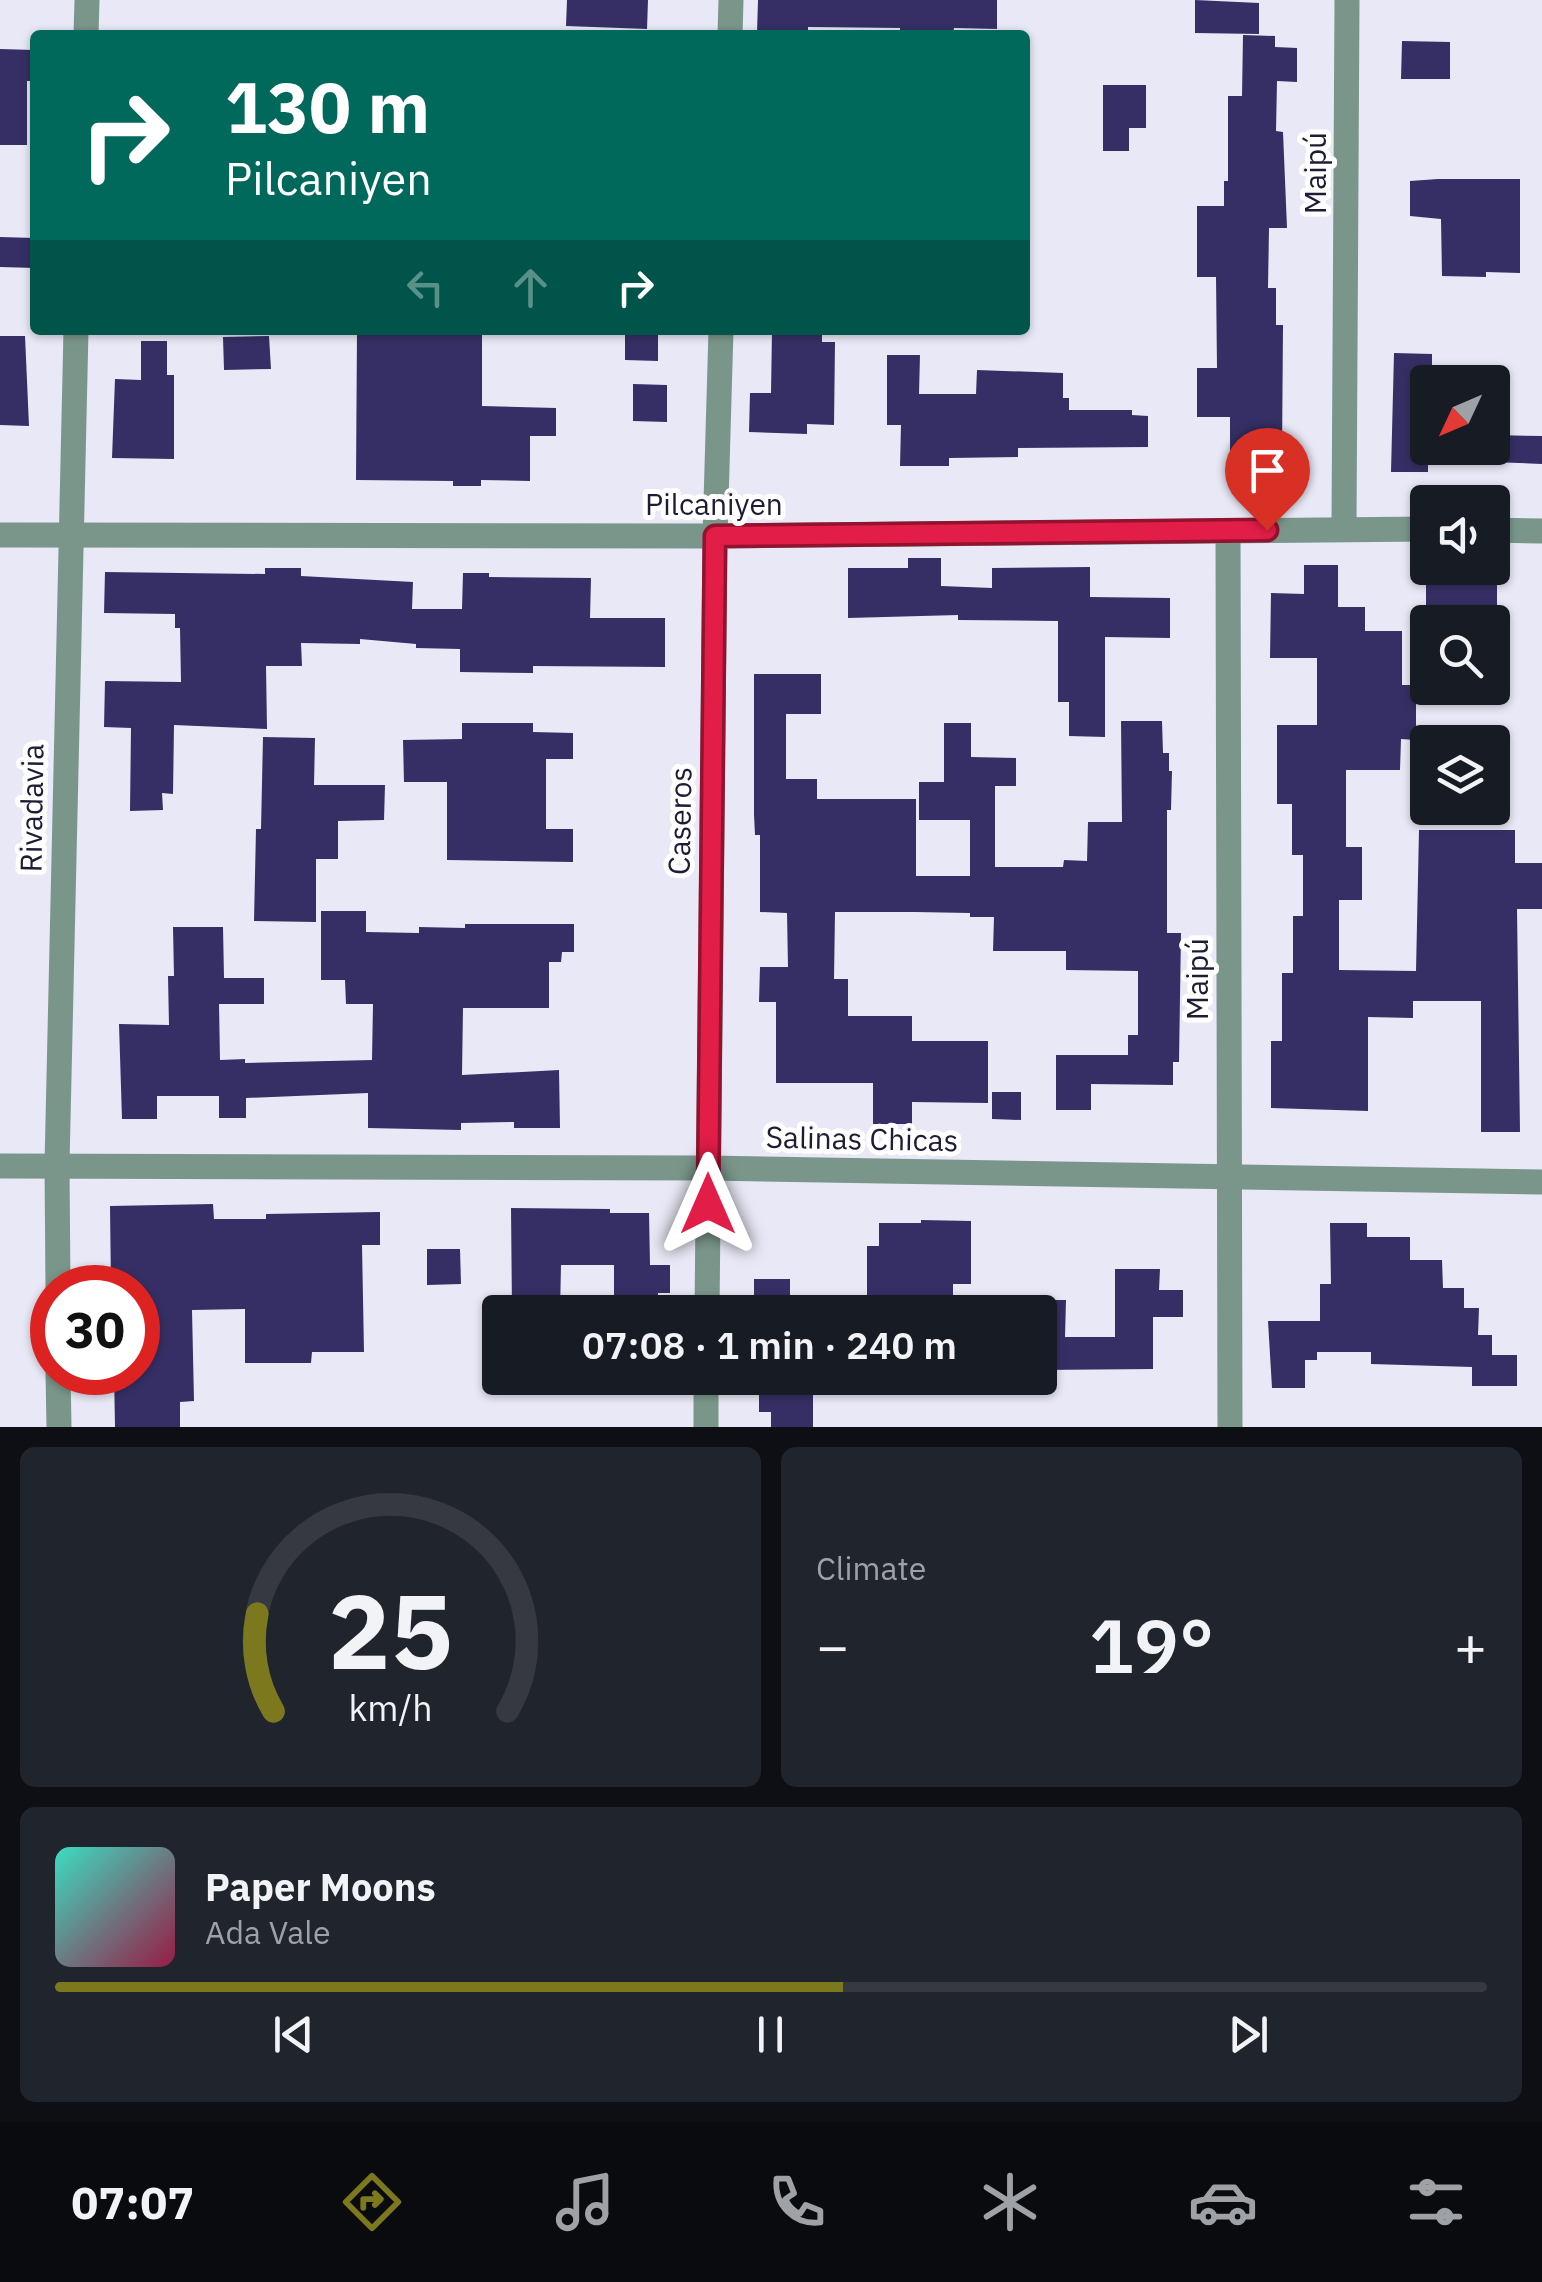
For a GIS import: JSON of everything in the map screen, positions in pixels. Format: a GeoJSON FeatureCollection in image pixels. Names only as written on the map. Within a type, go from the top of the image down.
{"type":"FeatureCollection","features":[{"type":"Feature","properties":{"kind":"street"},"geometry":{"type":"LineString","coordinates":[[86,30],[88,0]]}},
{"type":"Feature","properties":{"kind":"street"},"geometry":{"type":"LineString","coordinates":[[730,30],[731,0]]}},
{"type":"Feature","properties":{"kind":"street","name":"Maipú"},"geometry":{"type":"LineString","coordinates":[[1344,527],[1347,0]]}},
{"type":"Feature","properties":{"kind":"street","name":"Rivadavia"},"geometry":{"type":"LineString","coordinates":[[58,1265],[76,335]]}},
{"type":"Feature","properties":{"kind":"street","name":"Caseros"},"geometry":{"type":"LineString","coordinates":[[707,1295],[721,335]]}},
{"type":"Feature","properties":{"kind":"street","name":"Pilcaniyen"},"geometry":{"type":"LineString","coordinates":[[0,535],[715,536],[1410,529]]}},
{"type":"Feature","properties":{"kind":"street"},"geometry":{"type":"LineString","coordinates":[[1510,530],[1542,531]]}},
{"type":"Feature","properties":{"kind":"street","name":"Maipú"},"geometry":{"type":"LineString","coordinates":[[1228,532],[1230,1427]]}},
{"type":"Feature","properties":{"kind":"street","name":"Salinas Chicas"},"geometry":{"type":"LineString","coordinates":[[0,1166],[708,1168],[1542,1182]]}},
{"type":"Feature","properties":{"kind":"street"},"geometry":{"type":"LineString","coordinates":[[58,1395],[59,1427]]}},
{"type":"Feature","properties":{"kind":"street"},"geometry":{"type":"LineString","coordinates":[[706,1395],[706,1427]]}},
{"type":"Feature","properties":{"kind":"building"},"geometry":{"type":"Polygon","coordinates":[[[567,0],[648,0],[647,29],[566,26],[567,0]]]}},
{"type":"Feature","properties":{"kind":"building"},"geometry":{"type":"Polygon","coordinates":[[[758,0],[997,0],[997,29],[757,30],[758,0]]]}},
{"type":"Feature","properties":{"kind":"building"},"geometry":{"type":"Polygon","coordinates":[[[1195,0],[1259,3],[1259,34],[1195,33],[1195,0]]]}},
{"type":"Feature","properties":{"kind":"building"},"geometry":{"type":"Polygon","coordinates":[[[1243,35],[1275,36],[1275,47],[1297,48],[1297,82],[1277,81],[1276,131],[1283,132],[1287,228],[1269,228],[1268,288],[1276,288],[1276,325],[1283,325],[1282,456],[1230,456],[1230,417],[1197,417],[1197,368],[1217,368],[1216,277],[1197,277],[1197,206],[1224,206],[1224,181],[1228,181],[1228,96],[1242,96],[1243,35]]]}},
{"type":"Feature","properties":{"kind":"building"},"geometry":{"type":"Polygon","coordinates":[[[1402,41],[1450,42],[1450,79],[1401,79],[1402,41]]]}},
{"type":"Feature","properties":{"kind":"building"},"geometry":{"type":"Polygon","coordinates":[[[0,49],[30,50],[27,145],[0,145],[0,49]]]}},
{"type":"Feature","properties":{"kind":"building"},"geometry":{"type":"Polygon","coordinates":[[[1103,85],[1146,85],[1146,128],[1129,128],[1129,151],[1103,151],[1103,85]]]}},
{"type":"Feature","properties":{"kind":"building"},"geometry":{"type":"Polygon","coordinates":[[[1520,179],[1520,273],[1442,276],[1441,219],[1410,216],[1410,181],[1520,179]]]}},
{"type":"Feature","properties":{"kind":"building"},"geometry":{"type":"Polygon","coordinates":[[[0,237],[30,238],[30,268],[0,267],[0,237]]]}},
{"type":"Feature","properties":{"kind":"building"},"geometry":{"type":"Polygon","coordinates":[[[357,335],[482,335],[482,406],[556,408],[556,436],[530,436],[530,481],[481,480],[481,486],[453,486],[453,481],[356,480],[357,335]]]}},
{"type":"Feature","properties":{"kind":"building"},"geometry":{"type":"Polygon","coordinates":[[[625,335],[658,335],[658,361],[625,360],[625,335]]]}},
{"type":"Feature","properties":{"kind":"building"},"geometry":{"type":"Polygon","coordinates":[[[772,335],[822,335],[822,342],[835,342],[834,425],[807,424],[807,434],[749,432],[750,393],[771,393],[772,335]]]}},
{"type":"Feature","properties":{"kind":"building"},"geometry":{"type":"Polygon","coordinates":[[[0,336],[25,336],[29,426],[0,425],[0,336]]]}},
{"type":"Feature","properties":{"kind":"building"},"geometry":{"type":"Polygon","coordinates":[[[269,336],[271,369],[224,370],[223,337],[269,336]]]}},
{"type":"Feature","properties":{"kind":"building"},"geometry":{"type":"Polygon","coordinates":[[[141,341],[167,341],[167,375],[174,375],[174,459],[112,458],[115,379],[141,380],[141,341]]]}},
{"type":"Feature","properties":{"kind":"building"},"geometry":{"type":"Polygon","coordinates":[[[1394,353],[1432,354],[1432,365],[1410,365],[1410,465],[1428,465],[1428,472],[1391,472],[1394,353]]]}},
{"type":"Feature","properties":{"kind":"building"},"geometry":{"type":"Polygon","coordinates":[[[887,355],[920,355],[919,394],[976,394],[977,370],[1063,373],[1063,398],[1069,398],[1069,410],[1132,410],[1132,415],[1148,416],[1148,447],[1018,448],[1018,457],[949,458],[949,466],[900,466],[901,425],[887,425],[887,355]]]}},
{"type":"Feature","properties":{"kind":"building"},"geometry":{"type":"Polygon","coordinates":[[[633,384],[667,385],[667,422],[633,421],[633,384]]]}},
{"type":"Feature","properties":{"kind":"building"},"geometry":{"type":"Polygon","coordinates":[[[1510,435],[1542,436],[1542,464],[1510,463],[1510,435]]]}},
{"type":"Feature","properties":{"kind":"building"},"geometry":{"type":"Polygon","coordinates":[[[908,558],[941,558],[941,586],[992,588],[992,568],[1090,567],[1090,597],[1170,598],[1170,638],[1105,637],[1105,737],[1069,736],[1069,702],[1058,702],[1058,621],[958,620],[958,615],[848,618],[848,568],[908,568],[908,558]]]}},
{"type":"Feature","properties":{"kind":"building"},"geometry":{"type":"Polygon","coordinates":[[[1304,565],[1338,565],[1338,607],[1365,607],[1365,631],[1402,631],[1402,685],[1410,685],[1410,705],[1416,705],[1416,725],[1410,725],[1410,740],[1401,739],[1400,770],[1346,770],[1346,847],[1362,847],[1362,900],[1339,900],[1339,970],[1416,971],[1419,830],[1515,830],[1515,863],[1542,863],[1542,909],[1517,909],[1520,1132],[1481,1132],[1481,1001],[1413,1001],[1413,1018],[1368,1017],[1368,1111],[1271,1108],[1271,1041],[1282,1041],[1282,973],[1293,973],[1293,916],[1303,916],[1303,855],[1292,855],[1292,804],[1277,804],[1277,725],[1317,725],[1317,658],[1270,658],[1271,593],[1304,594],[1304,565]]]}},
{"type":"Feature","properties":{"kind":"building"},"geometry":{"type":"Polygon","coordinates":[[[265,568],[301,568],[301,576],[413,582],[412,609],[462,609],[463,573],[591,578],[590,618],[665,618],[665,667],[533,666],[533,673],[460,672],[460,649],[416,648],[416,644],[360,639],[360,644],[301,643],[302,666],[266,666],[267,729],[174,725],[173,794],[162,793],[163,810],[130,811],[131,728],[104,727],[105,681],[181,682],[180,628],[175,628],[175,614],[104,613],[105,572],[265,574],[265,568]]]}},
{"type":"Feature","properties":{"kind":"building"},"geometry":{"type":"Polygon","coordinates":[[[1426,585],[1497,585],[1497,605],[1426,605],[1426,585]]]}},
{"type":"Feature","properties":{"kind":"building"},"geometry":{"type":"Polygon","coordinates":[[[754,674],[821,674],[821,714],[786,714],[786,779],[817,779],[817,799],[916,799],[916,876],[970,876],[970,820],[919,820],[919,782],[944,782],[944,723],[971,723],[971,757],[1016,758],[1016,786],[995,786],[995,867],[1063,867],[1064,860],[1087,861],[1088,822],[1122,822],[1121,721],[1162,721],[1163,753],[1169,753],[1172,771],[1171,810],[1167,810],[1167,933],[1181,933],[1179,1062],[1173,1062],[1173,1085],[1091,1084],[1091,1110],[1056,1110],[1056,1055],[1128,1055],[1128,1035],[1138,1035],[1138,971],[1066,970],[1066,951],[993,951],[994,917],[915,912],[835,912],[834,979],[848,979],[848,1016],[912,1016],[912,1041],[988,1041],[988,1103],[912,1102],[912,1124],[873,1124],[873,1083],[776,1083],[776,1002],[759,1002],[760,967],[788,967],[787,913],[760,912],[760,835],[755,835],[754,815],[754,674]]]}},
{"type":"Feature","properties":{"kind":"building"},"geometry":{"type":"Polygon","coordinates":[[[462,723],[533,723],[533,732],[573,733],[573,759],[546,759],[546,829],[573,829],[573,862],[447,860],[447,782],[404,782],[403,740],[462,739],[462,723]]]}},
{"type":"Feature","properties":{"kind":"building"},"geometry":{"type":"Polygon","coordinates":[[[263,737],[315,738],[314,785],[385,785],[384,820],[338,821],[338,859],[316,859],[316,922],[254,921],[263,737]]]}},
{"type":"Feature","properties":{"kind":"building"},"geometry":{"type":"Polygon","coordinates":[[[321,911],[366,911],[366,932],[419,933],[419,927],[465,928],[465,924],[574,924],[574,952],[562,952],[561,962],[549,962],[549,1008],[463,1008],[462,1075],[559,1070],[560,1128],[514,1128],[514,1122],[461,1123],[461,1130],[368,1128],[368,1093],[246,1098],[246,1118],[219,1118],[219,1096],[157,1096],[157,1119],[122,1119],[119,1024],[169,1025],[173,927],[223,927],[224,978],[264,978],[264,1004],[219,1004],[220,1060],[372,1060],[373,1004],[346,1004],[345,980],[321,980],[321,911]]]}},
{"type":"Feature","properties":{"kind":"building"},"geometry":{"type":"Polygon","coordinates":[[[992,1092],[1021,1092],[1021,1120],[992,1119],[992,1092]]]}},
{"type":"Feature","properties":{"kind":"building"},"geometry":{"type":"Polygon","coordinates":[[[213,1204],[214,1219],[380,1212],[380,1245],[362,1245],[364,1352],[312,1352],[311,1363],[245,1363],[245,1309],[192,1310],[194,1401],[180,1402],[180,1427],[115,1427],[114,1395],[160,1395],[160,1265],[111,1265],[110,1206],[213,1204]]]}},
{"type":"Feature","properties":{"kind":"building"},"geometry":{"type":"Polygon","coordinates":[[[511,1208],[649,1213],[650,1265],[670,1265],[670,1293],[614,1295],[614,1265],[561,1265],[560,1295],[512,1295],[511,1208]]]}},
{"type":"Feature","properties":{"kind":"building"},"geometry":{"type":"Polygon","coordinates":[[[971,1221],[971,1284],[953,1284],[953,1295],[867,1295],[867,1246],[879,1246],[879,1223],[971,1221]]]}},
{"type":"Feature","properties":{"kind":"building"},"geometry":{"type":"Polygon","coordinates":[[[1330,1223],[1367,1223],[1367,1237],[1410,1237],[1410,1260],[1442,1260],[1443,1288],[1464,1288],[1464,1308],[1479,1308],[1478,1335],[1492,1335],[1492,1355],[1517,1355],[1517,1386],[1472,1386],[1472,1367],[1371,1364],[1371,1352],[1317,1352],[1317,1360],[1305,1360],[1305,1388],[1272,1388],[1268,1321],[1320,1321],[1320,1284],[1331,1284],[1330,1223]]]}},
{"type":"Feature","properties":{"kind":"building"},"geometry":{"type":"Polygon","coordinates":[[[427,1249],[460,1249],[461,1284],[427,1285],[427,1249]]]}},
{"type":"Feature","properties":{"kind":"building"},"geometry":{"type":"Polygon","coordinates":[[[1115,1269],[1160,1269],[1159,1290],[1183,1290],[1183,1317],[1153,1317],[1153,1369],[1057,1370],[1057,1300],[1066,1300],[1065,1337],[1115,1337],[1115,1269]]]}},
{"type":"Feature","properties":{"kind":"building"},"geometry":{"type":"Polygon","coordinates":[[[754,1279],[790,1279],[790,1295],[754,1295],[754,1279]]]}},
{"type":"Feature","properties":{"kind":"building"},"geometry":{"type":"Polygon","coordinates":[[[759,1395],[813,1395],[813,1427],[771,1427],[771,1412],[759,1412],[759,1395]]]}},
{"type":"Feature","properties":{"kind":"route"},"geometry":{"type":"LineString","coordinates":[[708,1204],[715,536],[1267,530]]}}]}
